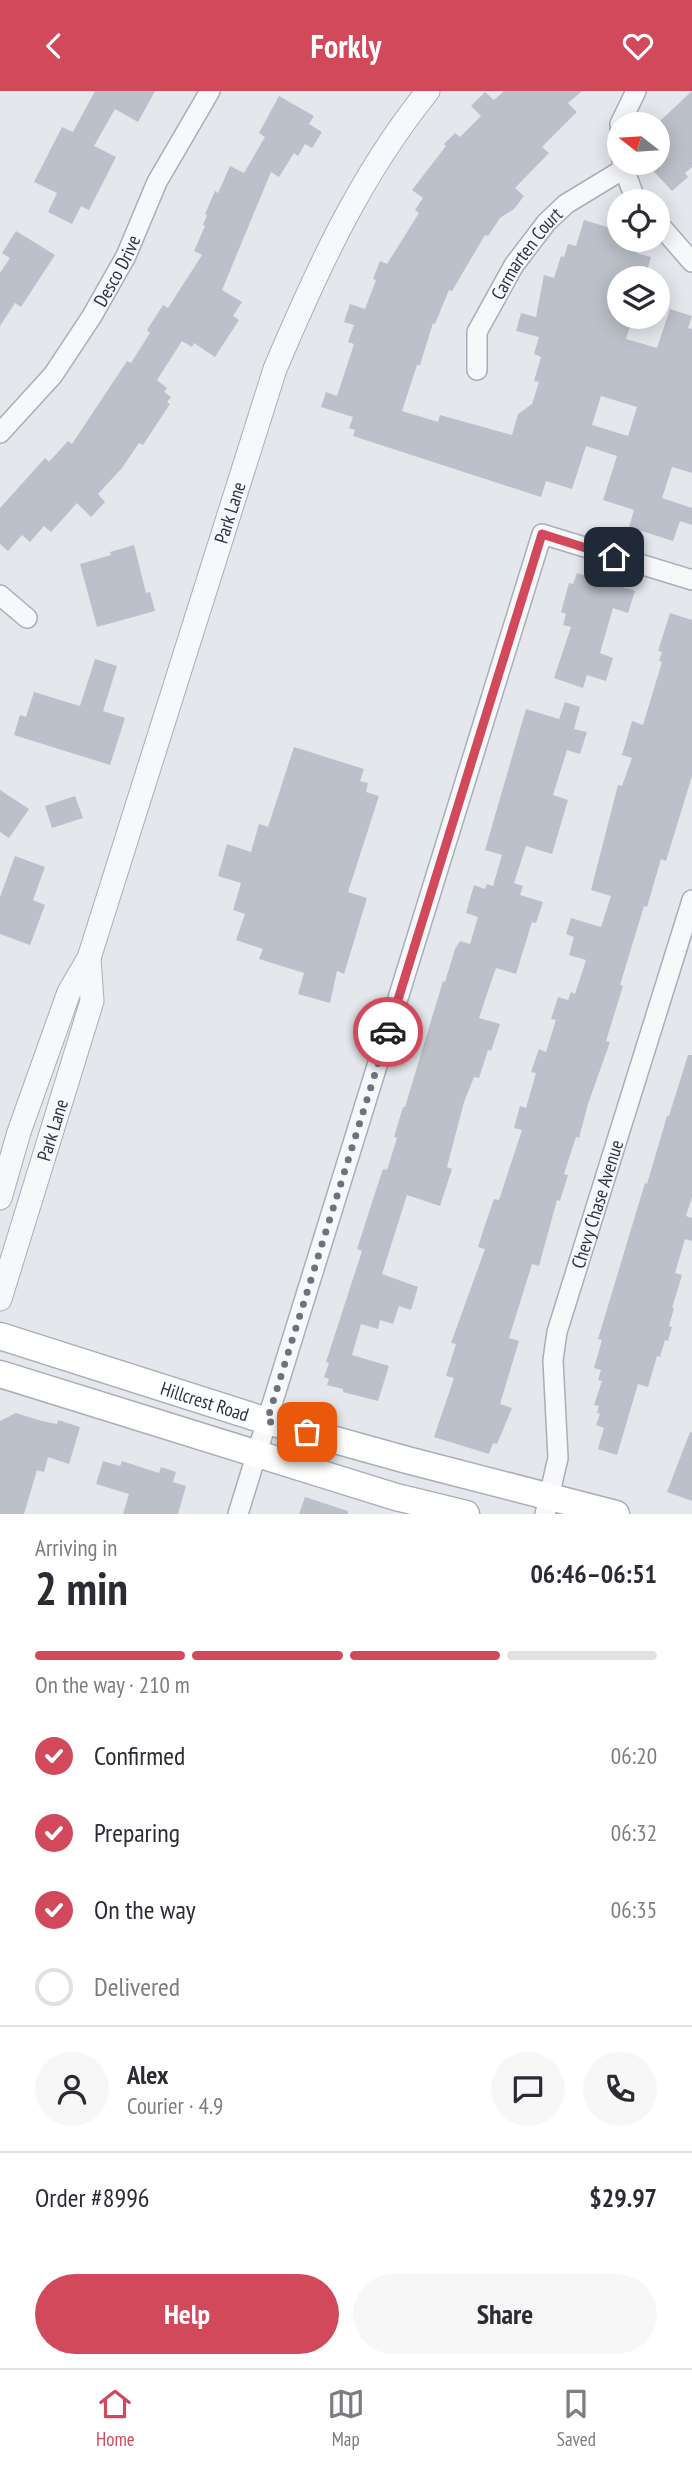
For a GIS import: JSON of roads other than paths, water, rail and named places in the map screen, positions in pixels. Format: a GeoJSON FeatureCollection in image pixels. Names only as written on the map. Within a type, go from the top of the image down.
{"type":"FeatureCollection","features":[{"type":"Feature","properties":{"kind":"main road","name":"Hillcrest Road"},"geometry":{"type":"LineString","coordinates":[[0,1336],[548,1506],[616,1514]]}},
{"type":"Feature","properties":{"kind":"main road","name":"Hillcrest Road"},"geometry":{"type":"LineString","coordinates":[[0,1374],[396,1497],[467,1514]]}},
{"type":"Feature","properties":{"kind":"street","name":"Desco Drive"},"geometry":{"type":"LineString","coordinates":[[0,433],[53,375],[92,316],[126,256],[157,182],[210,91]]}},
{"type":"Feature","properties":{"kind":"street","name":"Park Lane"},"geometry":{"type":"LineString","coordinates":[[0,1198],[19,1132],[69,992],[89,958],[275,369],[313,279],[363,183],[428,91]]}},
{"type":"Feature","properties":{"kind":"street"},"geometry":{"type":"LineString","coordinates":[[626,112],[636,91]]}},
{"type":"Feature","properties":{"kind":"street","name":"Carmarten Court"},"geometry":{"type":"LineString","coordinates":[[477,370],[477,333],[514,265],[546,223],[566,204],[609,175]]}},
{"type":"Feature","properties":{"kind":"street"},"geometry":{"type":"LineString","coordinates":[[670,237],[692,262]]}},
{"type":"Feature","properties":{"kind":"street"},"geometry":{"type":"LineString","coordinates":[[238,1514],[542,534],[692,580]]}},
{"type":"Feature","properties":{"kind":"street"},"geometry":{"type":"LineString","coordinates":[[0,595],[27,618]]}},
{"type":"Feature","properties":{"kind":"street","name":"Chevy Chase Avenue"},"geometry":{"type":"LineString","coordinates":[[548,1506],[558,1458],[553,1360],[557,1332],[692,900]]}},
{"type":"Feature","properties":{"kind":"street","name":"Park Lane"},"geometry":{"type":"LineString","coordinates":[[0,1299],[92,1001],[89,958]]}}]}
